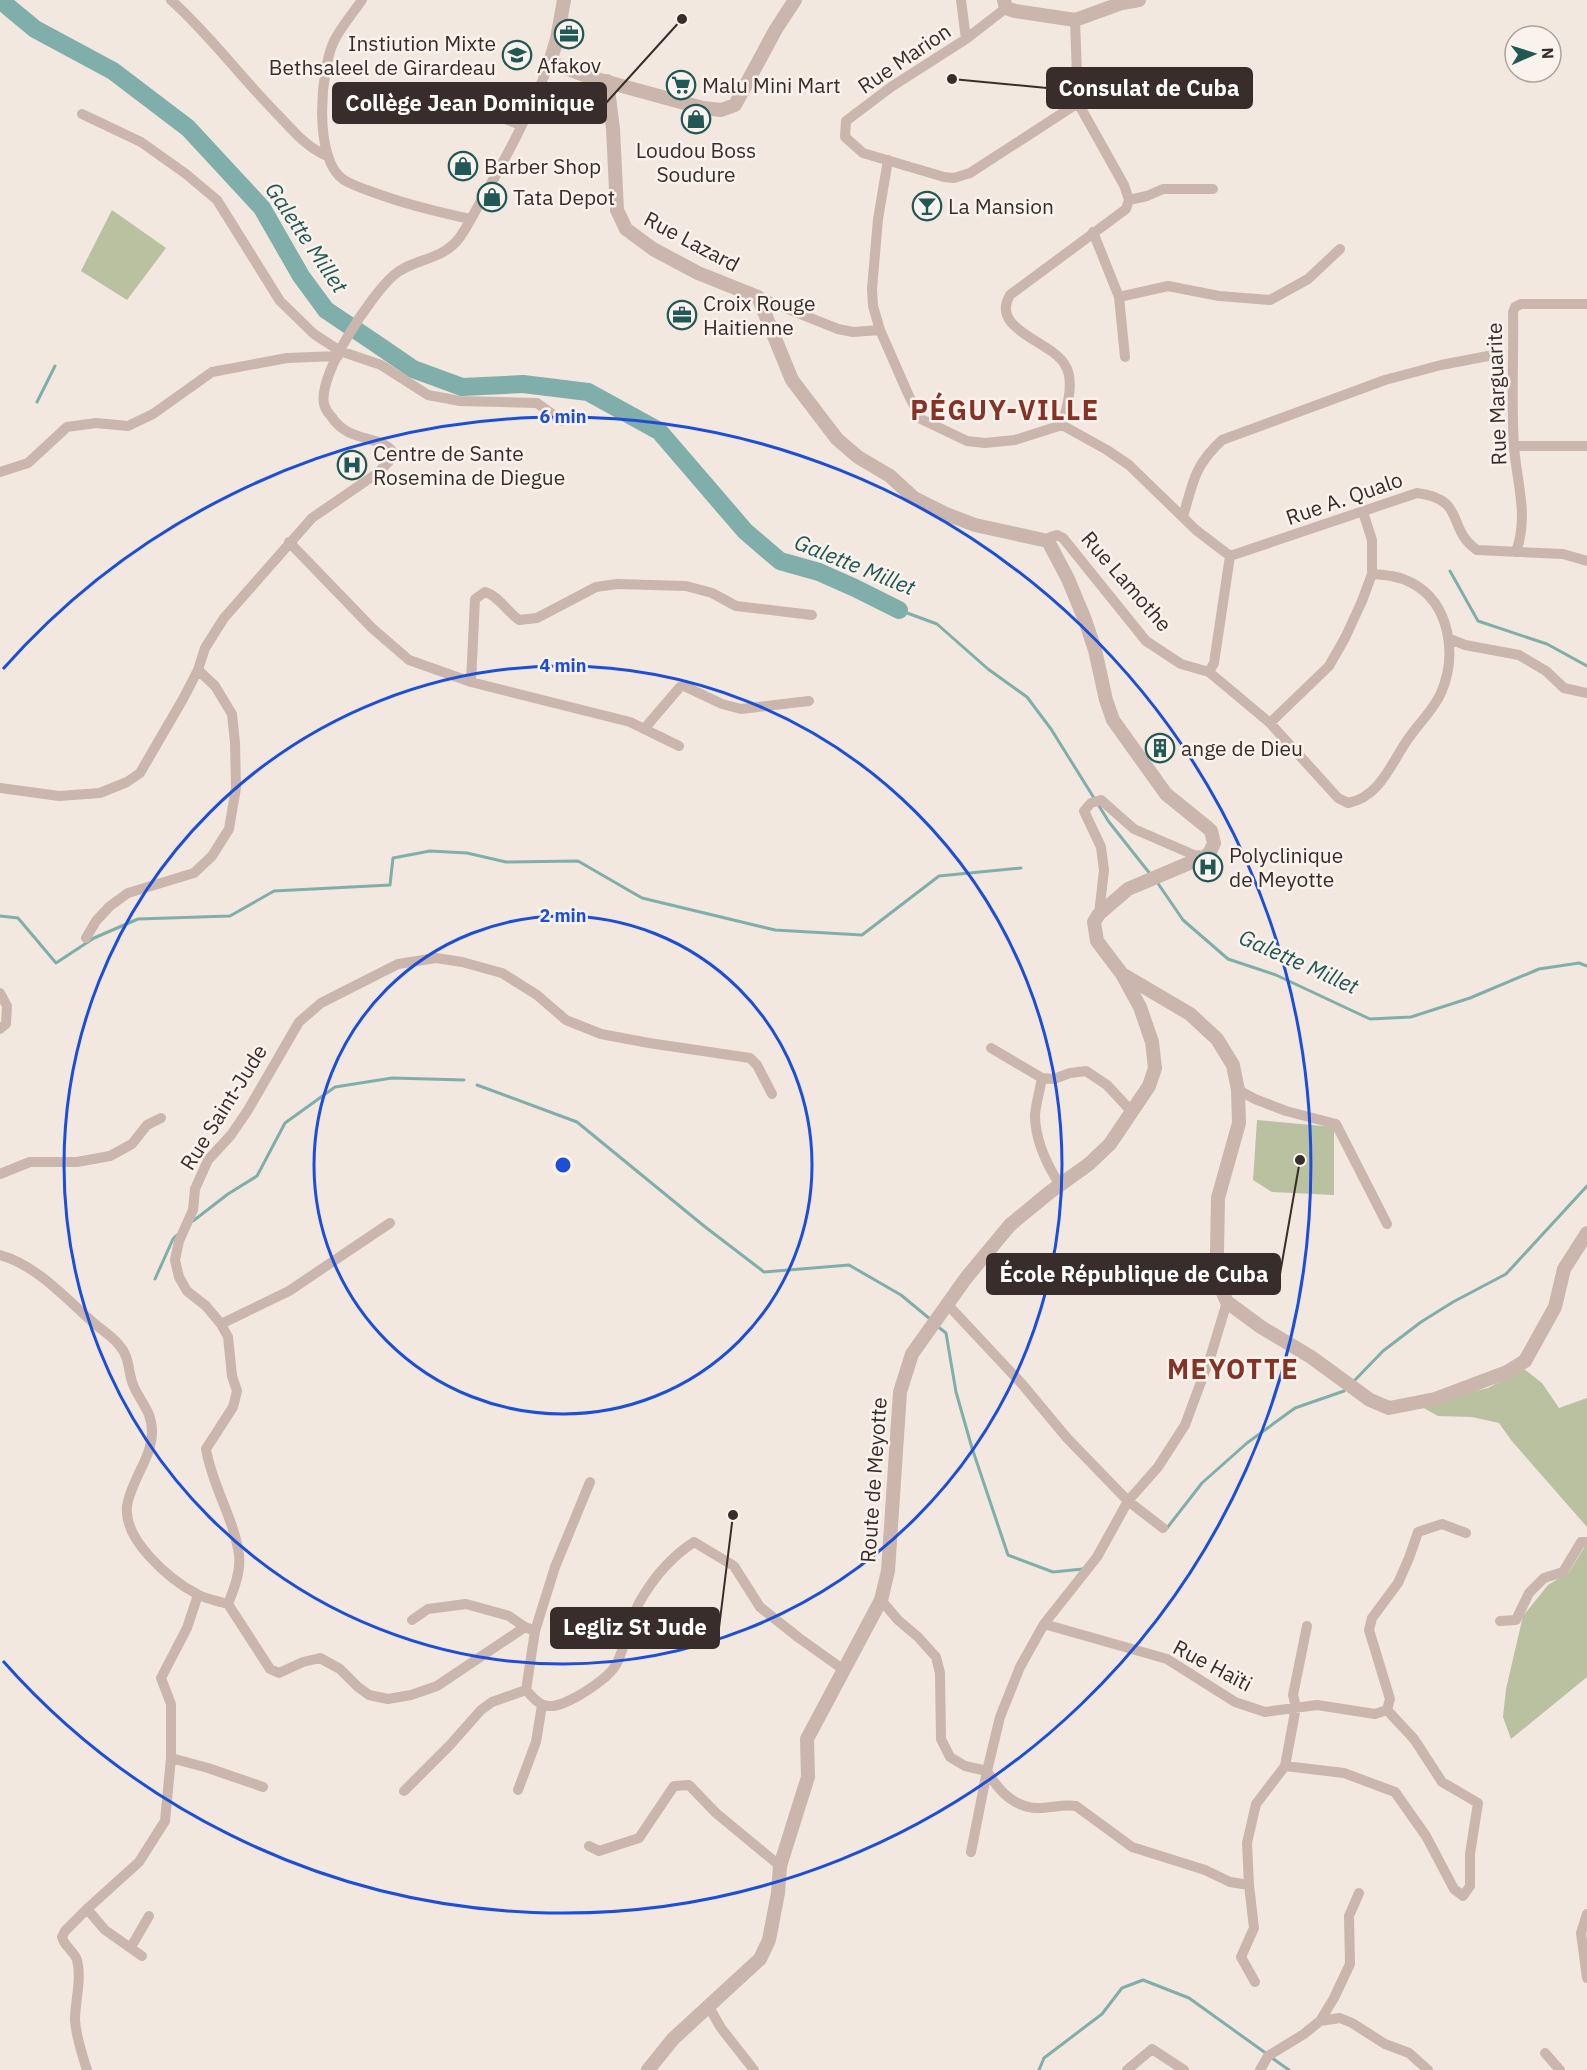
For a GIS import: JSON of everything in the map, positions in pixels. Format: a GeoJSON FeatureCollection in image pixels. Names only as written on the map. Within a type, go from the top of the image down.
{"type":"FeatureCollection","features":[{"type":"Feature","properties":{"kind":"street"},"geometry":{"type":"LineString","coordinates":[[171,0],[190,18],[262,100],[296,134],[318,152],[327,156]]}},
{"type":"Feature","properties":{"kind":"street"},"geometry":{"type":"LineString","coordinates":[[362,0],[334,40],[326,64],[322,86],[322,111],[327,156],[342,179],[419,208],[470,219]]}},
{"type":"Feature","properties":{"kind":"street"},"geometry":{"type":"LineString","coordinates":[[0,788],[59,796],[100,793],[127,782],[140,773],[198,670],[205,648],[224,618],[312,518],[379,472],[390,460],[392,451],[387,444],[360,438],[345,431],[334,422],[324,406],[324,384],[341,349],[368,306],[395,274],[448,249],[460,237],[494,179],[550,62],[564,0]]}},
{"type":"Feature","properties":{"kind":"street"},"geometry":{"type":"LineString","coordinates":[[550,62],[703,108],[721,110],[735,105],[776,29],[795,0]]}},
{"type":"Feature","properties":{"kind":"street"},"geometry":{"type":"LineString","coordinates":[[961,0],[966,39]]}},
{"type":"Feature","properties":{"kind":"street"},"geometry":{"type":"LineString","coordinates":[[1005,4],[1075,20],[1122,2],[1139,0]]}},
{"type":"Feature","properties":{"kind":"street","name":"Rue Marion"},"geometry":{"type":"LineString","coordinates":[[1005,4],[966,39],[891,87],[846,121],[845,137],[863,153],[954,178],[970,174],[1078,102]]}},
{"type":"Feature","properties":{"kind":"street"},"geometry":{"type":"LineString","coordinates":[[1062,425],[1066,412],[1069,376],[1065,364],[1050,350],[1016,329],[1005,311],[1010,295],[1126,209],[1129,200],[1124,185],[1078,102],[1075,20]]}},
{"type":"Feature","properties":{"kind":"street","name":"Rue Lazard"},"geometry":{"type":"LineString","coordinates":[[607,81],[613,129],[617,210],[626,229],[653,249],[683,265],[838,329],[853,332],[880,330]]}},
{"type":"Feature","properties":{"kind":"street"},"geometry":{"type":"LineString","coordinates":[[468,105],[521,125]]}},
{"type":"Feature","properties":{"kind":"street"},"geometry":{"type":"LineString","coordinates":[[82,114],[141,142],[186,174],[217,200],[280,301],[314,334],[341,349],[381,365],[428,395],[460,401],[537,403],[562,421]]}},
{"type":"Feature","properties":{"kind":"street"},"geometry":{"type":"LineString","coordinates":[[888,160],[878,219],[872,289],[873,306],[880,330],[921,419],[944,432],[967,441],[985,443],[1015,440],[1062,425],[1129,465],[1196,530],[1230,556],[1214,663],[1209,672]]}},
{"type":"Feature","properties":{"kind":"street"},"geometry":{"type":"LineString","coordinates":[[1129,200],[1163,189],[1213,189]]}},
{"type":"Feature","properties":{"kind":"street"},"geometry":{"type":"LineString","coordinates":[[1093,232],[1119,297],[1125,357]]}},
{"type":"Feature","properties":{"kind":"street"},"geometry":{"type":"LineString","coordinates":[[1119,297],[1168,286],[1219,296],[1270,300],[1308,279],[1340,249]]}},
{"type":"Feature","properties":{"kind":"street","name":"Rue Lamothe"},"geometry":{"type":"LineString","coordinates":[[758,297],[792,380],[837,439],[858,458],[890,476],[914,498],[946,514],[975,525],[1048,541],[1068,579],[1085,620],[1113,720],[1166,794],[1211,831],[1214,843],[1206,855]]}},
{"type":"Feature","properties":{"kind":"street","name":"Rue Marguarite"},"geometry":{"type":"LineString","coordinates":[[1516,552],[1522,536],[1523,520],[1514,446],[1513,312],[1515,307],[1521,304],[1587,304]]}},
{"type":"Feature","properties":{"kind":"street"},"geometry":{"type":"LineString","coordinates":[[0,472],[28,463],[67,427],[96,423],[128,426],[144,418],[212,372],[341,349]]}},
{"type":"Feature","properties":{"kind":"street"},"geometry":{"type":"LineString","coordinates":[[1183,517],[1198,467],[1208,453],[1222,440],[1385,380],[1441,365],[1488,356]]}},
{"type":"Feature","properties":{"kind":"street"},"geometry":{"type":"LineString","coordinates":[[1514,446],[1587,446]]}},
{"type":"Feature","properties":{"kind":"street","name":"Rue A. Qualo"},"geometry":{"type":"LineString","coordinates":[[1230,556],[1417,493],[1432,495],[1442,500],[1449,507],[1468,544],[1477,550],[1563,554],[1587,561]]}},
{"type":"Feature","properties":{"kind":"street"},"geometry":{"type":"LineString","coordinates":[[1270,723],[1329,666],[1345,638],[1372,574],[1372,540],[1363,512]]}},
{"type":"Feature","properties":{"kind":"street","name":"Rue Lamothe"},"geometry":{"type":"LineString","coordinates":[[1048,541],[1050,537],[1057,535],[1063,538],[1146,641],[1181,664],[1209,672],[1270,723],[1338,798],[1348,803],[1356,802],[1377,787],[1415,728],[1433,707],[1449,672],[1450,639]]}},
{"type":"Feature","properties":{"kind":"street"},"geometry":{"type":"LineString","coordinates":[[289,542],[372,627],[409,660],[471,682],[630,722],[679,746]]}},
{"type":"Feature","properties":{"kind":"street"},"geometry":{"type":"LineString","coordinates":[[1372,574],[1397,576],[1421,589],[1439,610],[1450,639],[1465,645],[1519,656],[1546,671],[1564,688],[1587,693]]}},
{"type":"Feature","properties":{"kind":"street"},"geometry":{"type":"LineString","coordinates":[[471,682],[475,599],[485,592],[493,594],[506,610],[519,620],[537,618],[596,587],[617,584],[686,586],[712,593],[736,606],[812,615]]}},
{"type":"Feature","properties":{"kind":"street"},"geometry":{"type":"LineString","coordinates":[[86,938],[103,913],[128,893],[194,873],[212,856],[229,829],[236,789],[232,714],[215,686],[198,670]]}},
{"type":"Feature","properties":{"kind":"street"},"geometry":{"type":"LineString","coordinates":[[644,729],[680,687],[684,686],[722,704],[741,709],[809,701]]}},
{"type":"Feature","properties":{"kind":"street"},"geometry":{"type":"LineString","coordinates":[[1099,914],[1104,870],[1101,847],[1084,811],[1095,800],[1101,800],[1134,829],[1194,855],[1206,855]]}},
{"type":"Feature","properties":{"kind":"street"},"geometry":{"type":"LineString","coordinates":[[1206,855],[1128,889],[1099,914],[1094,922],[1096,940],[1122,974],[1190,1014],[1217,1039],[1233,1065],[1238,1090],[1239,1123],[1218,1198],[1218,1282],[1227,1302],[1371,1400],[1389,1408],[1406,1406],[1468,1388],[1507,1372],[1525,1361],[1555,1307],[1564,1269],[1587,1233]]}},
{"type":"Feature","properties":{"kind":"street","name":"Rue Saint-Jude"},"geometry":{"type":"LineString","coordinates":[[228,1604],[235,1587],[240,1556],[209,1467],[206,1449],[232,1407],[237,1391],[232,1376],[228,1337],[221,1324],[206,1306],[187,1291],[179,1277],[175,1260],[179,1241],[193,1210],[195,1189],[208,1160],[231,1135],[248,1110],[299,1022],[321,1003],[398,964],[436,958],[462,962],[501,973],[537,995],[566,1020],[602,1034],[750,1058],[757,1065],[772,1094]]}},
{"type":"Feature","properties":{"kind":"street","name":"Route de Meyotte"},"geometry":{"type":"LineString","coordinates":[[648,2070],[673,2039],[760,1959],[769,1940],[778,1893],[780,1866],[808,1776],[807,1739],[881,1600],[889,1559],[900,1392],[912,1354],[966,1278],[1010,1224],[1089,1164],[1110,1144],[1124,1127],[1149,1086],[1155,1068],[1152,1042],[1140,1008],[1122,974]]}},
{"type":"Feature","properties":{"kind":"street"},"geometry":{"type":"LineString","coordinates":[[0,993],[7,1006],[6,1024],[0,1029]]}},
{"type":"Feature","properties":{"kind":"street"},"geometry":{"type":"LineString","coordinates":[[991,1048],[1042,1078],[1054,1079],[1070,1073],[1086,1071],[1107,1085],[1132,1112]]}},
{"type":"Feature","properties":{"kind":"street"},"geometry":{"type":"LineString","coordinates":[[1042,1078],[1035,1113],[1036,1121],[1047,1165],[1060,1185]]}},
{"type":"Feature","properties":{"kind":"street"},"geometry":{"type":"LineString","coordinates":[[1238,1090],[1286,1111],[1336,1124],[1386,1224]]}},
{"type":"Feature","properties":{"kind":"street"},"geometry":{"type":"LineString","coordinates":[[0,1173],[30,1162],[77,1162],[110,1156],[132,1144],[147,1125],[161,1118]]}},
{"type":"Feature","properties":{"kind":"street"},"geometry":{"type":"LineString","coordinates":[[221,1324],[289,1291],[390,1223]]}},
{"type":"Feature","properties":{"kind":"street"},"geometry":{"type":"LineString","coordinates":[[0,1255],[29,1269],[62,1294],[119,1345],[128,1358],[134,1387],[145,1403],[150,1416],[152,1434],[127,1506],[129,1524],[153,1561],[167,1574],[198,1595],[228,1604],[270,1669],[279,1673],[303,1662],[320,1658],[340,1669],[369,1695],[388,1699],[411,1695],[437,1686],[530,1629]]}},
{"type":"Feature","properties":{"kind":"street"},"geometry":{"type":"LineString","coordinates":[[971,1852],[987,1771],[1005,1701],[1020,1667],[1044,1624],[1097,1557],[1128,1501],[1158,1467],[1185,1425],[1211,1355],[1227,1302]]}},
{"type":"Feature","properties":{"kind":"street"},"geometry":{"type":"LineString","coordinates":[[948,1305],[1022,1384],[1067,1438],[1128,1501],[1163,1528]]}},
{"type":"Feature","properties":{"kind":"street"},"geometry":{"type":"LineString","coordinates":[[526,1690],[530,1629],[590,1482]]}},
{"type":"Feature","properties":{"kind":"street"},"geometry":{"type":"LineString","coordinates":[[1285,1766],[1344,1773],[1395,1792],[1426,1836],[1454,1889],[1463,1896],[1470,1886],[1470,1854],[1478,1803],[1442,1782],[1413,1739],[1387,1710],[1390,1699],[1369,1630],[1372,1618],[1398,1583],[1418,1532],[1442,1524],[1466,1533]]}},
{"type":"Feature","properties":{"kind":"street"},"geometry":{"type":"LineString","coordinates":[[526,1690],[542,1705],[558,1706],[599,1682],[616,1665],[638,1604],[658,1574],[677,1553],[694,1542],[734,1566],[760,1607],[844,1670]]}},
{"type":"Feature","properties":{"kind":"street"},"geometry":{"type":"LineString","coordinates":[[1500,1621],[1516,1620],[1528,1593],[1544,1578],[1563,1572],[1581,1542],[1587,1542]]}},
{"type":"Feature","properties":{"kind":"street"},"geometry":{"type":"LineString","coordinates":[[87,2070],[80,2050],[75,2021],[78,1971],[76,1958],[63,1943],[62,1937],[64,1931],[139,1862],[165,1821],[171,1758],[171,1704],[161,1678],[187,1628],[198,1595]]}},
{"type":"Feature","properties":{"kind":"street"},"geometry":{"type":"LineString","coordinates":[[881,1600],[936,1657],[940,1673],[940,1739],[950,1757],[965,1766],[987,1771],[994,1783],[1012,1802],[1036,1808],[1065,1804],[1076,1806],[1132,1847],[1205,1870],[1230,1882],[1249,1885]]}},
{"type":"Feature","properties":{"kind":"street"},"geometry":{"type":"LineString","coordinates":[[412,1620],[428,1609],[466,1604],[508,1616],[530,1629]]}},
{"type":"Feature","properties":{"kind":"street","name":"Rue Haïti"},"geometry":{"type":"LineString","coordinates":[[1044,1624],[1167,1659],[1235,1702],[1265,1712],[1317,1704],[1375,1714],[1387,1710]]}},
{"type":"Feature","properties":{"kind":"street"},"geometry":{"type":"LineString","coordinates":[[1255,1982],[1241,1957],[1254,1928],[1247,1843],[1256,1804],[1285,1766],[1296,1707],[1293,1695],[1307,1626]]}},
{"type":"Feature","properties":{"kind":"street"},"geometry":{"type":"LineString","coordinates":[[404,1791],[437,1759],[481,1710],[499,1699],[526,1690]]}},
{"type":"Feature","properties":{"kind":"street"},"geometry":{"type":"LineString","coordinates":[[518,1790],[536,1742],[542,1705]]}},
{"type":"Feature","properties":{"kind":"street"},"geometry":{"type":"LineString","coordinates":[[171,1758],[263,1787]]}},
{"type":"Feature","properties":{"kind":"street"},"geometry":{"type":"LineString","coordinates":[[589,1846],[599,1851],[639,1838],[674,1786],[689,1785],[716,1814],[780,1866]]}},
{"type":"Feature","properties":{"kind":"street"},"geometry":{"type":"LineString","coordinates":[[1260,2070],[1268,2056],[1304,2034],[1320,2020],[1334,1998],[1350,1964],[1349,1916],[1359,1893]]}},
{"type":"Feature","properties":{"kind":"street"},"geometry":{"type":"LineString","coordinates":[[87,1909],[105,1930],[142,1956]]}},
{"type":"Feature","properties":{"kind":"street"},"geometry":{"type":"LineString","coordinates":[[1587,1914],[1581,1933],[1587,1978]]}},
{"type":"Feature","properties":{"kind":"street"},"geometry":{"type":"LineString","coordinates":[[131,1947],[149,1916]]}},
{"type":"Feature","properties":{"kind":"street"},"geometry":{"type":"LineString","coordinates":[[709,2007],[721,2028],[754,2070]]}},
{"type":"Feature","properties":{"kind":"street"},"geometry":{"type":"LineString","coordinates":[[1320,2020],[1340,2018],[1352,2023],[1385,2044],[1409,2054],[1428,2070]]}},
{"type":"Feature","properties":{"kind":"street"},"geometry":{"type":"LineString","coordinates":[[1127,2070],[1152,2049],[1184,2070]]}},
{"type":"Feature","properties":{"kind":"street"},"geometry":{"type":"LineString","coordinates":[[1545,2054],[1560,2070]]}},
{"type":"Feature","properties":{"kind":"green space"},"geometry":{"type":"Polygon","coordinates":[[[112,210],[166,248],[127,300],[81,271],[112,210]]]}},
{"type":"Feature","properties":{"kind":"green space"},"geometry":{"type":"Polygon","coordinates":[[[1257,1120],[1334,1127],[1334,1195],[1272,1192],[1253,1180],[1257,1120]]]}},
{"type":"Feature","properties":{"kind":"green space"},"geometry":{"type":"Polygon","coordinates":[[[1524,1369],[1542,1383],[1559,1408],[1587,1398],[1587,1527],[1511,1440],[1499,1423],[1472,1417],[1438,1416],[1420,1406],[1488,1388],[1524,1369]]]}},
{"type":"Feature","properties":{"kind":"green space"},"geometry":{"type":"Polygon","coordinates":[[[1587,1543],[1587,1677],[1511,1739],[1503,1717],[1506,1689],[1523,1616],[1548,1585],[1569,1572],[1587,1543]]]}},
{"type":"Feature","properties":{"kind":"waterway","name":"Galette Millet"},"geometry":{"type":"LineString","coordinates":[[0,0],[35,29],[113,71],[188,128],[262,208],[301,276],[326,310],[413,369],[462,387],[523,384],[588,392],[659,431],[745,531],[780,561],[819,572],[899,610]]}},
{"type":"Feature","properties":{"kind":"waterway"},"geometry":{"type":"LineString","coordinates":[[37,402],[55,366]]}},
{"type":"Feature","properties":{"kind":"waterway"},"geometry":{"type":"LineString","coordinates":[[1450,571],[1478,621],[1547,644],[1587,666]]}},
{"type":"Feature","properties":{"kind":"waterway","name":"Galette Millet"},"geometry":{"type":"LineString","coordinates":[[899,610],[937,624],[988,669],[1027,697],[1051,729],[1109,822],[1151,875]]}},
{"type":"Feature","properties":{"kind":"waterway"},"geometry":{"type":"LineString","coordinates":[[0,916],[18,918],[56,963],[94,938],[138,919],[230,916],[274,891],[390,885],[393,858],[430,851],[467,853],[506,862],[578,861],[642,898],[775,930],[862,935],[939,876],[1021,868]]}},
{"type":"Feature","properties":{"kind":"waterway","name":"Galette Millet"},"geometry":{"type":"LineString","coordinates":[[1157,882],[1183,920],[1228,959],[1276,975],[1370,1019],[1411,1017],[1470,998],[1539,969],[1579,963],[1587,966]]}},
{"type":"Feature","properties":{"kind":"waterway"},"geometry":{"type":"LineString","coordinates":[[193,1221],[228,1194],[257,1176],[285,1123],[335,1087],[392,1078],[464,1080]]}},
{"type":"Feature","properties":{"kind":"waterway"},"geometry":{"type":"LineString","coordinates":[[477,1085],[577,1122],[764,1272],[849,1265],[901,1295],[930,1319]]}},
{"type":"Feature","properties":{"kind":"waterway"},"geometry":{"type":"LineString","coordinates":[[1354,1381],[1383,1351],[1421,1322],[1506,1274],[1587,1186]]}},
{"type":"Feature","properties":{"kind":"waterway"},"geometry":{"type":"LineString","coordinates":[[155,1279],[177,1235]]}},
{"type":"Feature","properties":{"kind":"waterway"},"geometry":{"type":"LineString","coordinates":[[937,1326],[946,1333],[956,1392],[1008,1555],[1053,1572],[1083,1569]]}},
{"type":"Feature","properties":{"kind":"waterway"},"geometry":{"type":"LineString","coordinates":[[1167,1528],[1202,1483],[1247,1443],[1295,1408],[1344,1391]]}},
{"type":"Feature","properties":{"kind":"waterway"},"geometry":{"type":"LineString","coordinates":[[1039,2070],[1044,2058],[1102,2014],[1122,1988],[1143,1980],[1189,1998],[1267,2054]]}},
{"type":"Feature","properties":{"kind":"waterway"},"geometry":{"type":"LineString","coordinates":[[1272,2058],[1289,2070]]}},
{"type":"Feature","properties":{"kind":"place","name":"Collège Jean Dominique"},"geometry":{"type":"Point","coordinates":[682,19]}},
{"type":"Feature","properties":{"kind":"place","name":"Afakov"},"geometry":{"type":"Point","coordinates":[569,34]}},
{"type":"Feature","properties":{"kind":"place","name":"Instiution Mixte Bethsaleel de Girardeau"},"geometry":{"type":"Point","coordinates":[517,55]}},
{"type":"Feature","properties":{"kind":"place","name":"Consulat de Cuba"},"geometry":{"type":"Point","coordinates":[952,79]}},
{"type":"Feature","properties":{"kind":"place","name":"Malu Mini Mart"},"geometry":{"type":"Point","coordinates":[681,85]}},
{"type":"Feature","properties":{"kind":"place","name":"Loudou Boss Soudure"},"geometry":{"type":"Point","coordinates":[696,119]}},
{"type":"Feature","properties":{"kind":"place","name":"Barber Shop"},"geometry":{"type":"Point","coordinates":[463,166]}},
{"type":"Feature","properties":{"kind":"place","name":"Tata Depot"},"geometry":{"type":"Point","coordinates":[492,197]}},
{"type":"Feature","properties":{"kind":"place","name":"La Mansion"},"geometry":{"type":"Point","coordinates":[927,206]}},
{"type":"Feature","properties":{"kind":"place","name":"Croix Rouge Haitienne"},"geometry":{"type":"Point","coordinates":[682,315]}},
{"type":"Feature","properties":{"kind":"place","name":"Centre de Sante Rosemina de Diegue"},"geometry":{"type":"Point","coordinates":[352,465]}},
{"type":"Feature","properties":{"kind":"place","name":"ange de Dieu"},"geometry":{"type":"Point","coordinates":[1160,748]}},
{"type":"Feature","properties":{"kind":"place","name":"Polyclinique de Meyotte"},"geometry":{"type":"Point","coordinates":[1208,867]}},
{"type":"Feature","properties":{"kind":"place","name":"École République de Cuba"},"geometry":{"type":"Point","coordinates":[1300,1160]}},
{"type":"Feature","properties":{"kind":"place","name":"Legliz St Jude"},"geometry":{"type":"Point","coordinates":[733,1515]}},
{"type":"Feature","properties":{"kind":"district","name":"PÉGUY-VILLE"},"geometry":{"type":"Point","coordinates":[1005,409]}},
{"type":"Feature","properties":{"kind":"district","name":"MEYOTTE"},"geometry":{"type":"Point","coordinates":[1233,1368]}}]}
